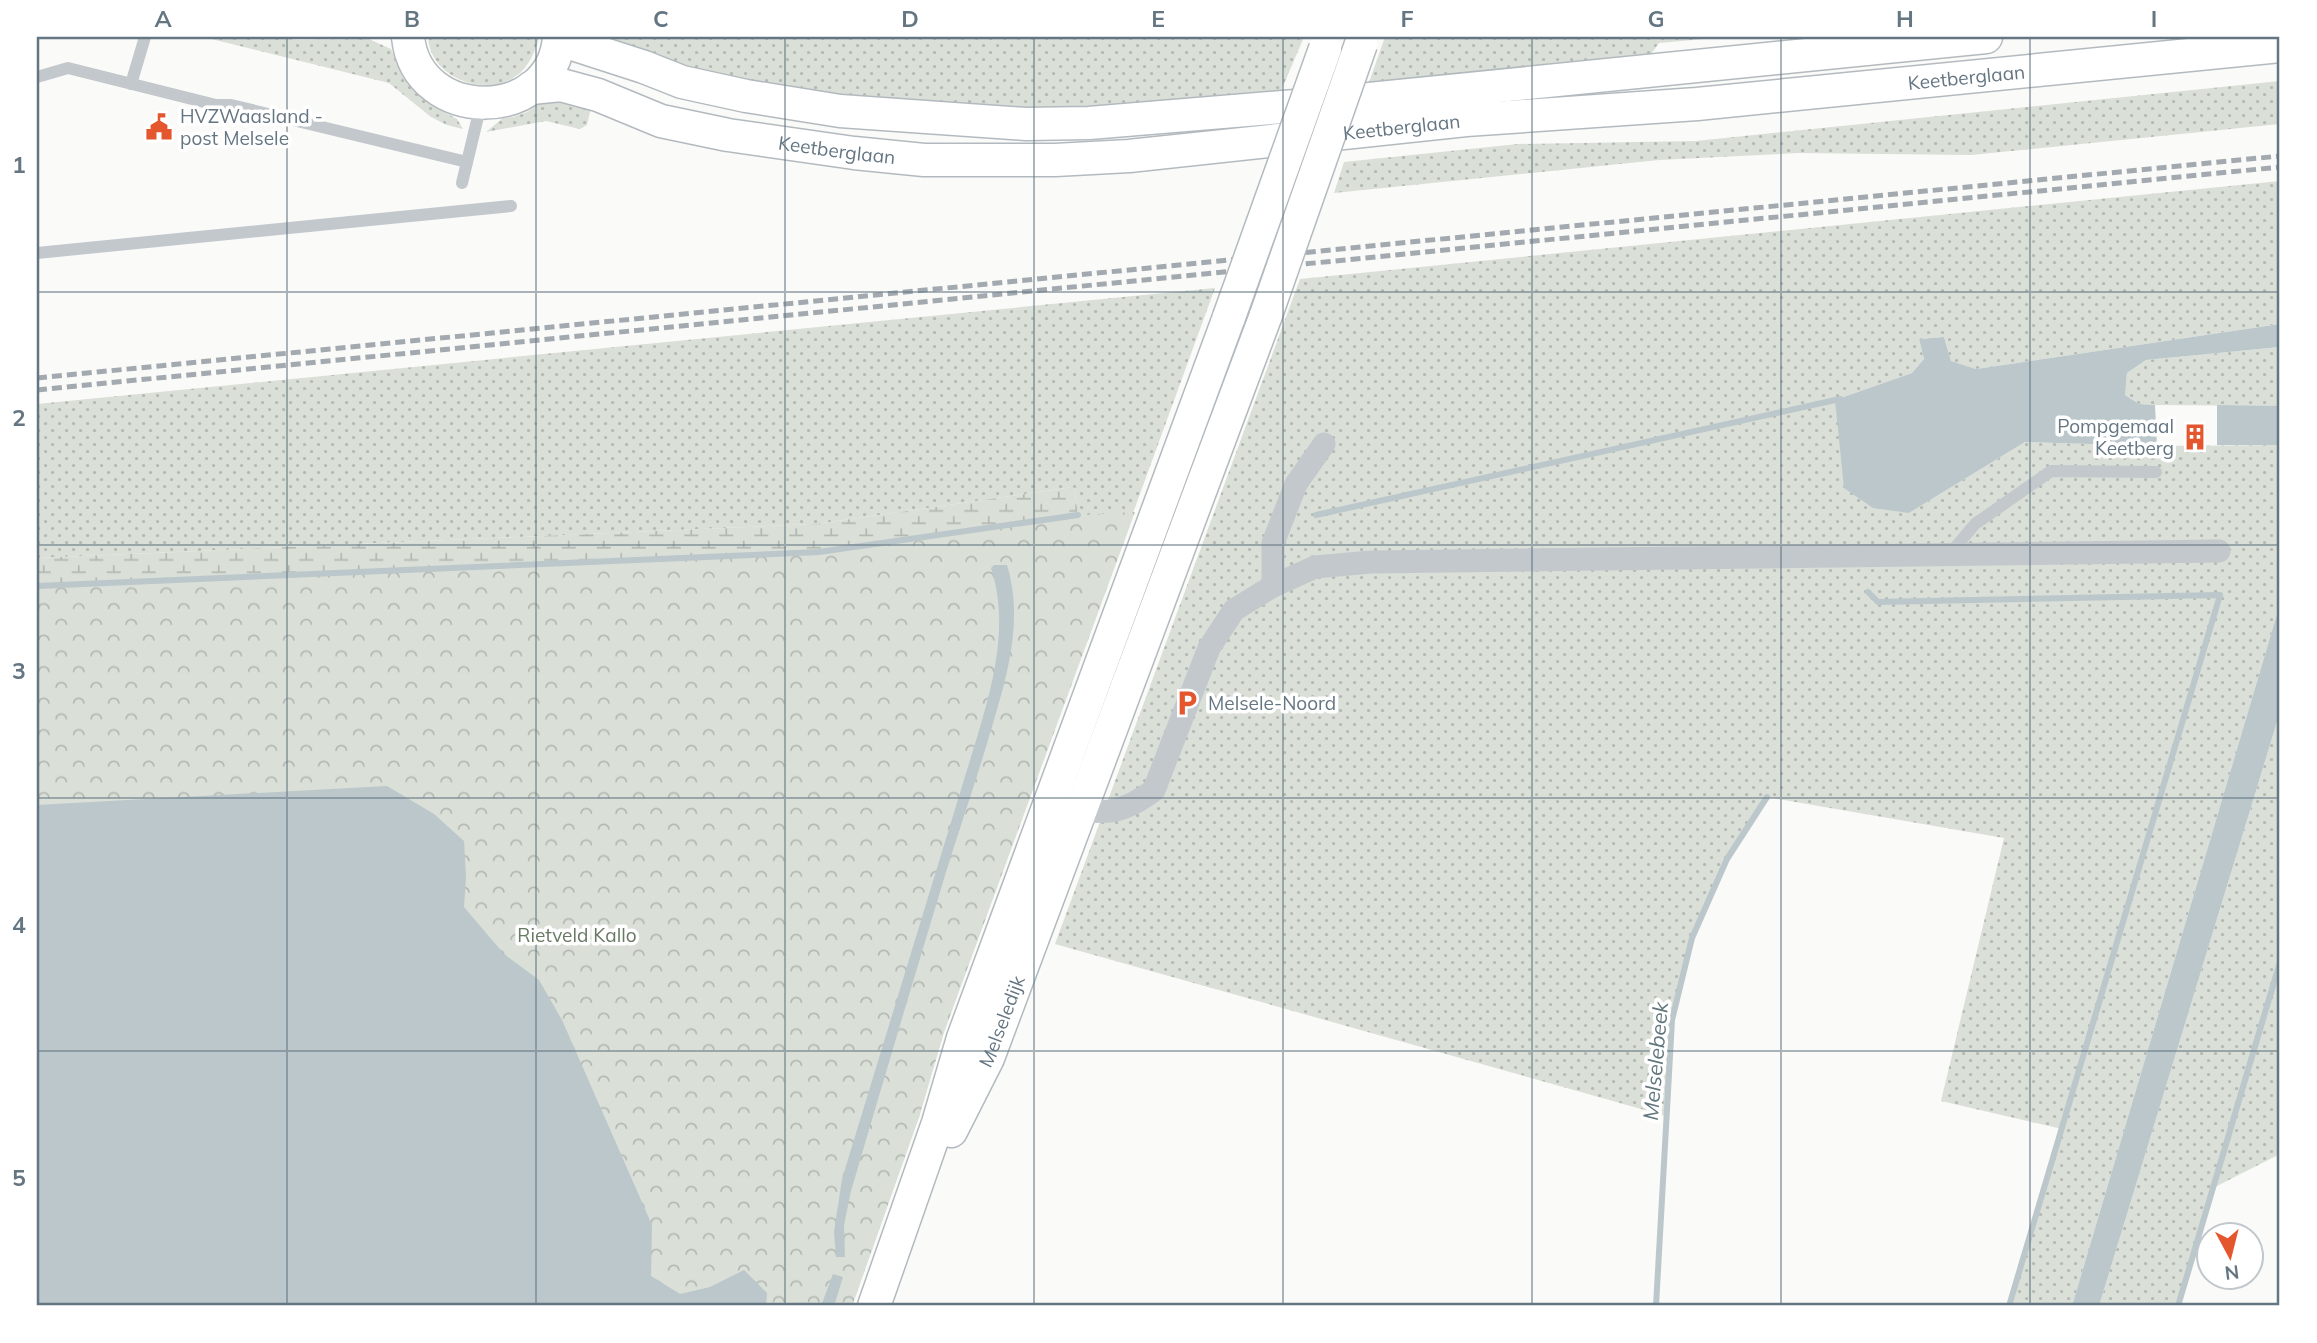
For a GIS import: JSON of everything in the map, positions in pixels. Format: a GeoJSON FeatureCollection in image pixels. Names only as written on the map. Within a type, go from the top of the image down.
{"type":"FeatureCollection","features":[{"type":"Feature","properties":{"kind":"main road"},"geometry":{"type":"LineString","coordinates":[[402,40],[428,80],[443,93],[461,101],[481,104],[499,103],[531,88],[544,75],[553,60],[559,37]]}},
{"type":"Feature","properties":{"kind":"main road","name":"Keetberglaan"},"geometry":{"type":"LineString","coordinates":[[567,37],[576,45],[644,66],[682,82],[746,96],[840,111],[1026,124],[1089,123],[1319,104],[1986,37]]}},
{"type":"Feature","properties":{"kind":"main road","name":"Melseledijk"},"geometry":{"type":"LineString","coordinates":[[903,1227],[988,1058],[1266,315],[1362,40]]}},
{"type":"Feature","properties":{"kind":"main road","name":"Melseledijk"},"geometry":{"type":"LineString","coordinates":[[874,1306],[903,1227],[963,1038],[1229,317],[1327,43]]}},
{"type":"Feature","properties":{"kind":"main road","name":"Keetberglaan"},"geometry":{"type":"LineString","coordinates":[[531,88],[561,85],[598,95],[660,121],[729,135],[854,153],[924,160],[1055,160],[1129,156],[1466,120],[1698,104],[2280,46]]}},
{"type":"Feature","properties":{"kind":"street"},"geometry":{"type":"LineString","coordinates":[[1273,586],[1273,543],[1296,485],[1324,444]]}},
{"type":"Feature","properties":{"kind":"street"},"geometry":{"type":"LineString","coordinates":[[1050,800],[1082,810],[1113,811],[1134,805],[1154,790],[1209,649],[1234,610],[1273,586],[1315,567],[1371,562],[2219,551]]}},
{"type":"Feature","properties":{"kind":"lane"},"geometry":{"type":"LineString","coordinates":[[131,84],[145,37]]}},
{"type":"Feature","properties":{"kind":"lane"},"geometry":{"type":"LineString","coordinates":[[37,77],[68,68],[467,162]]}},
{"type":"Feature","properties":{"kind":"lane"},"geometry":{"type":"LineString","coordinates":[[461,183],[481,104]]}},
{"type":"Feature","properties":{"kind":"lane"},"geometry":{"type":"LineString","coordinates":[[37,253],[511,206]]}},
{"type":"Feature","properties":{"kind":"lane"},"geometry":{"type":"LineString","coordinates":[[1949,555],[1975,524],[2050,471],[2156,472]]}},
{"type":"Feature","properties":{"kind":"green space"},"geometry":{"type":"Polygon","coordinates":[[[203,37],[369,39],[391,49],[404,77],[414,90],[428,103],[457,119],[463,129],[431,117],[389,83],[203,37]]]}},
{"type":"Feature","properties":{"kind":"green space"},"geometry":{"type":"Polygon","coordinates":[[[428,37],[539,39],[521,72],[503,82],[489,85],[461,80],[449,73],[438,63],[431,51],[428,37]]]}},
{"type":"Feature","properties":{"kind":"green space"},"geometry":{"type":"Polygon","coordinates":[[[585,37],[1304,37],[1281,91],[1088,110],[1026,111],[841,98],[686,70],[585,37]]]}},
{"type":"Feature","properties":{"kind":"green space"},"geometry":{"type":"Polygon","coordinates":[[[1385,37],[1726,37],[1659,43],[1651,54],[1367,88],[1385,37]]]}},
{"type":"Feature","properties":{"kind":"green space"},"geometry":{"type":"Polygon","coordinates":[[[2280,81],[2280,124],[1971,155],[1798,153],[1659,160],[1334,193],[1344,162],[1518,144],[1696,141],[2280,81]]]}},
{"type":"Feature","properties":{"kind":"green space"},"geometry":{"type":"Polygon","coordinates":[[[544,100],[592,103],[587,125],[580,129],[546,121],[486,132],[503,118],[527,112],[544,100]]]}},
{"type":"Feature","properties":{"kind":"green space"},"geometry":{"type":"Polygon","coordinates":[[[2280,181],[2280,324],[1976,369],[1951,361],[1944,337],[1919,339],[1924,359],[1912,373],[1835,400],[1909,513],[2025,442],[2157,446],[2280,445],[2280,604],[2072,1306],[2009,1306],[2062,1129],[1941,1101],[2004,838],[1767,797],[1727,859],[1692,938],[1672,1020],[1666,1116],[1055,944],[1300,279],[2280,181]]]}},
{"type":"Feature","properties":{"kind":"green space"},"geometry":{"type":"Polygon","coordinates":[[[1215,288],[944,1032],[919,1117],[852,1306],[37,586],[818,552],[1078,514],[1074,487],[816,524],[37,558],[37,404],[1215,288]]]}},
{"type":"Feature","properties":{"kind":"green space"},"geometry":{"type":"Polygon","coordinates":[[[2280,347],[2280,406],[2139,404],[2125,395],[2127,373],[2146,360],[2280,347]]]}},
{"type":"Feature","properties":{"kind":"green space"},"geometry":{"type":"Polygon","coordinates":[[[1074,487],[1078,515],[818,552],[37,586],[37,558],[816,524],[1074,487]]]}},
{"type":"Feature","properties":{"kind":"green space","name":"Rietveld Kallo"},"geometry":{"type":"Polygon","coordinates":[[[1135,512],[944,1032],[919,1117],[852,1306],[37,1306],[37,586],[818,552],[1078,515],[1135,512]]]}},
{"type":"Feature","properties":{"kind":"green space"},"geometry":{"type":"Polygon","coordinates":[[[2280,712],[2280,1154],[2213,1188],[2204,1220],[2194,1220],[2194,1252],[2178,1306],[2099,1306],[2280,712]]]}},
{"type":"Feature","properties":{"kind":"shaded area"},"geometry":{"type":"Polygon","coordinates":[[[2280,324],[2280,347],[2146,360],[2127,373],[2125,395],[2139,404],[2155,405],[2157,446],[2025,442],[1909,513],[1873,508],[1844,488],[1835,400],[1912,373],[1924,359],[1919,339],[1944,337],[1951,361],[1976,369],[2280,324]]]}},
{"type":"Feature","properties":{"kind":"shaded area"},"geometry":{"type":"Polygon","coordinates":[[[2217,405],[2280,406],[2280,445],[2217,445],[2217,405]]]}},
{"type":"Feature","properties":{"kind":"shaded area"},"geometry":{"type":"Polygon","coordinates":[[[994,565],[1007,565],[1012,586],[1014,628],[1008,669],[851,1191],[844,1225],[845,1257],[836,1257],[834,1232],[842,1179],[978,734],[994,672],[999,609],[991,568],[994,565]]]}},
{"type":"Feature","properties":{"kind":"shaded area"},"geometry":{"type":"Polygon","coordinates":[[[2280,604],[2280,712],[2099,1306],[2072,1306],[2280,604]]]}},
{"type":"Feature","properties":{"kind":"shaded area"},"geometry":{"type":"Polygon","coordinates":[[[387,786],[434,814],[464,841],[464,907],[504,954],[539,980],[562,1020],[652,1225],[651,1276],[680,1294],[710,1287],[744,1270],[767,1293],[766,1306],[37,1306],[37,805],[387,786]]]}},
{"type":"Feature","properties":{"kind":"shaded area"},"geometry":{"type":"Polygon","coordinates":[[[833,1274],[843,1277],[834,1306],[821,1306],[833,1274]]]}},
{"type":"Feature","properties":{"kind":"waterway"},"geometry":{"type":"LineString","coordinates":[[1316,515],[1840,399]]}},
{"type":"Feature","properties":{"kind":"waterway"},"geometry":{"type":"LineString","coordinates":[[37,586],[819,552],[1078,515]]}},
{"type":"Feature","properties":{"kind":"waterway"},"geometry":{"type":"LineString","coordinates":[[1868,592],[1878,602],[2220,595],[2009,1306]]}},
{"type":"Feature","properties":{"kind":"waterway","name":"Melselebeek"},"geometry":{"type":"LineString","coordinates":[[1656,1306],[1672,1020],[1692,938],[1727,859],[1767,797]]}},
{"type":"Feature","properties":{"kind":"waterway"},"geometry":{"type":"LineString","coordinates":[[2178,1306],[2280,962]]}},
{"type":"Feature","properties":{"kind":"railway"},"geometry":{"type":"LineString","coordinates":[[37,378],[2280,156]]}},
{"type":"Feature","properties":{"kind":"railway"},"geometry":{"type":"LineString","coordinates":[[37,390],[2280,167]]}},
{"type":"Feature","properties":{"kind":"place","name":"HVZWaasland - post Melsele"},"geometry":{"type":"Point","coordinates":[159,127]}},
{"type":"Feature","properties":{"kind":"place","name":"Pompgemaal Keetberg"},"geometry":{"type":"Point","coordinates":[2195,437]}},
{"type":"Feature","properties":{"kind":"place","name":"Melsele-Noord"},"geometry":{"type":"Point","coordinates":[1187,703]}}]}
